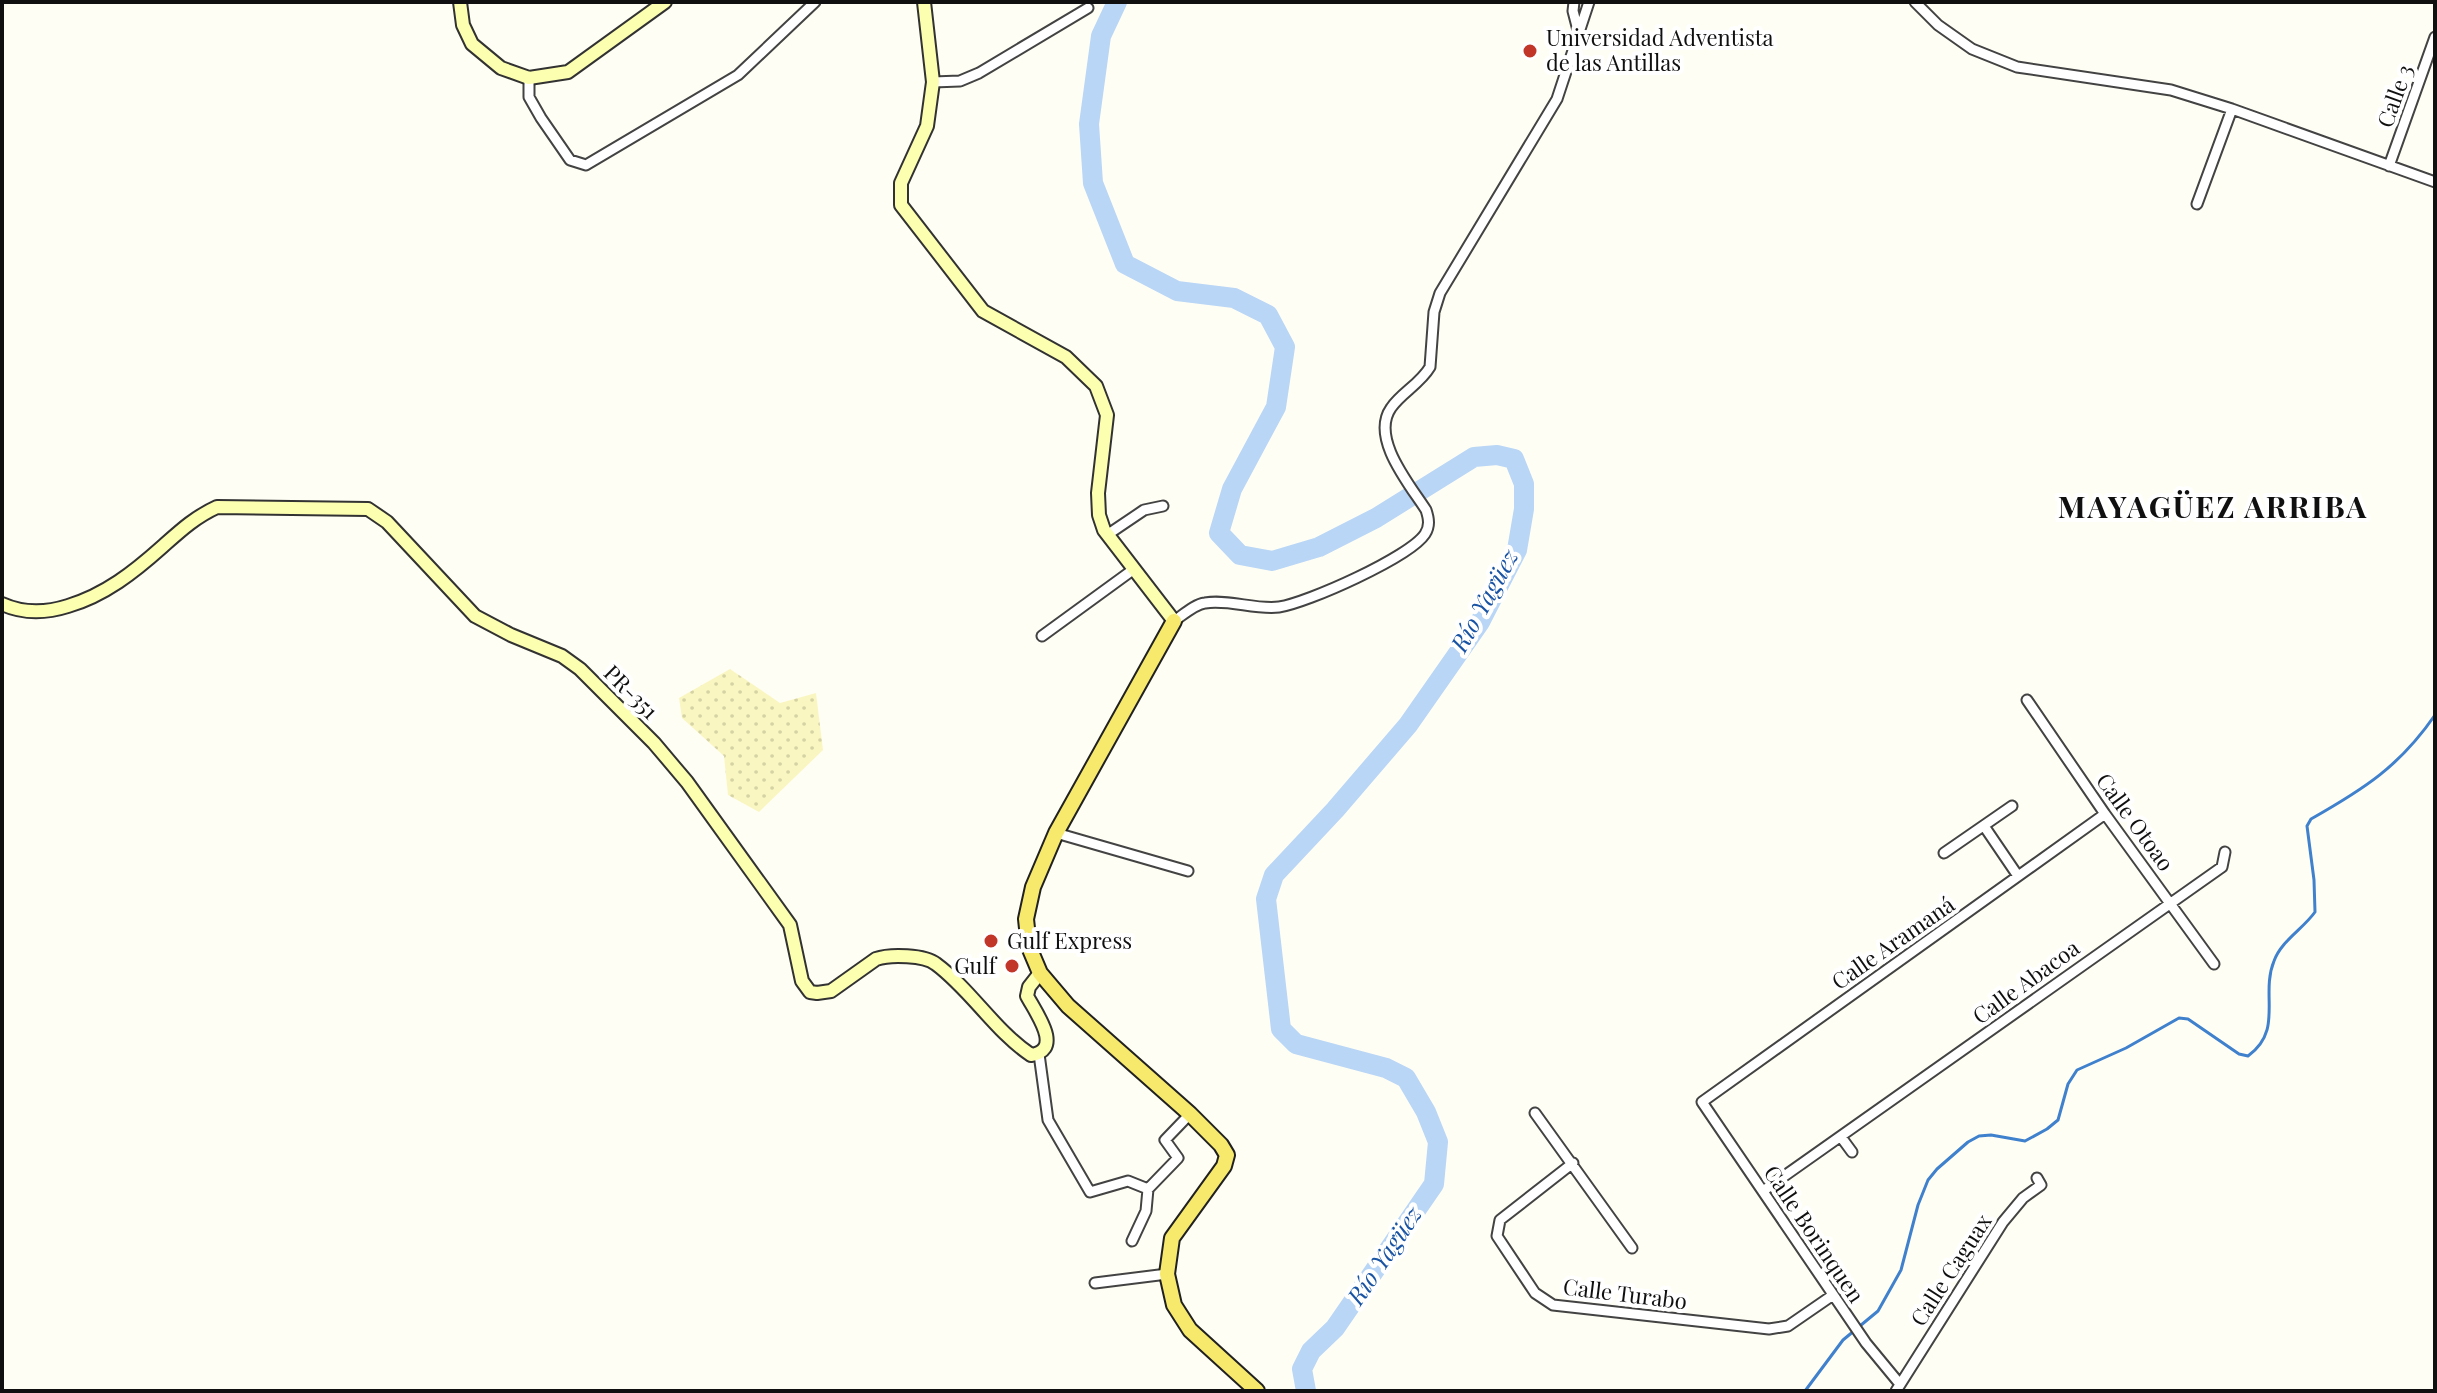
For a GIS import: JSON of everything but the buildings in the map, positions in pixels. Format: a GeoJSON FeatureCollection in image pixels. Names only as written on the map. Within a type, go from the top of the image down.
{"type":"FeatureCollection","features":[{"type":"Feature","properties":{"kind":"main road"},"geometry":{"type":"LineString","coordinates":[[1174,621],[1056,833],[1033,887],[1026,919],[1029,947],[1040,973],[1068,1006],[1190,1114],[1227,1155],[1224,1166],[1172,1238],[1167,1274],[1174,1305],[1190,1330],[1257,1391]]}},
{"type":"Feature","properties":{"kind":"street"},"geometry":{"type":"LineString","coordinates":[[460,2],[463,25],[472,44],[501,68],[529,78],[568,72],[665,2]]}},
{"type":"Feature","properties":{"kind":"street"},"geometry":{"type":"LineString","coordinates":[[529,78],[529,97],[541,118],[570,160],[586,165],[738,75],[815,2]]}},
{"type":"Feature","properties":{"kind":"street"},"geometry":{"type":"LineString","coordinates":[[924,2],[933,82],[927,126],[901,183],[901,205],[983,311],[1066,357],[1096,386],[1107,415],[1098,493],[1099,515],[1107,535],[1174,621],[1203,602],[1278,607],[1315,595],[1395,558],[1428,531],[1426,510],[1385,442],[1385,419],[1391,407],[1430,367],[1434,312],[1440,293],[1557,99],[1589,2]]}},
{"type":"Feature","properties":{"kind":"street"},"geometry":{"type":"LineString","coordinates":[[1574,2],[1579,35]]}},
{"type":"Feature","properties":{"kind":"street"},"geometry":{"type":"LineString","coordinates":[[1915,2],[1938,25],[1972,49],[2017,67],[2171,90],[2435,182]]}},
{"type":"Feature","properties":{"kind":"street"},"geometry":{"type":"LineString","coordinates":[[933,82],[960,81],[979,73],[1088,8]]}},
{"type":"Feature","properties":{"kind":"street","name":"Calle 3"},"geometry":{"type":"LineString","coordinates":[[2389,166],[2435,37]]}},
{"type":"Feature","properties":{"kind":"street"},"geometry":{"type":"LineString","coordinates":[[2197,204],[2232,109]]}},
{"type":"Feature","properties":{"kind":"street"},"geometry":{"type":"LineString","coordinates":[[1107,535],[1144,510],[1163,506]]}},
{"type":"Feature","properties":{"kind":"street","name":"PR-351"},"geometry":{"type":"LineString","coordinates":[[2,604],[35,612],[90,599],[133,573],[196,517],[217,507],[368,509],[387,522],[475,616],[562,656],[580,669],[654,743],[687,782],[790,925],[797,945],[802,981],[810,992],[831,991],[883,956],[934,962],[1022,1050],[1031,1055],[1039,1054]]}},
{"type":"Feature","properties":{"kind":"street"},"geometry":{"type":"LineString","coordinates":[[1042,636],[1134,569]]}},
{"type":"Feature","properties":{"kind":"street","name":"Calle Otoao"},"geometry":{"type":"LineString","coordinates":[[2027,700],[2214,964]]}},
{"type":"Feature","properties":{"kind":"street"},"geometry":{"type":"LineString","coordinates":[[1944,853],[2012,806]]}},
{"type":"Feature","properties":{"kind":"street","name":"Calle Aramaná"},"geometry":{"type":"LineString","coordinates":[[1702,1102],[2105,814]]}},
{"type":"Feature","properties":{"kind":"street"},"geometry":{"type":"LineString","coordinates":[[1984,826],[2018,876]]}},
{"type":"Feature","properties":{"kind":"street"},"geometry":{"type":"LineString","coordinates":[[1056,833],[1188,871]]}},
{"type":"Feature","properties":{"kind":"street","name":"Calle Abacoa"},"geometry":{"type":"LineString","coordinates":[[1763,1191],[2222,867],[2225,852]]}},
{"type":"Feature","properties":{"kind":"street"},"geometry":{"type":"LineString","coordinates":[[1040,973],[1029,987],[1027,996],[1047,1033],[1045,1049],[1039,1054],[1048,1120],[1090,1192],[1128,1181],[1148,1189]]}},
{"type":"Feature","properties":{"kind":"street","name":"Calle Borinquen"},"geometry":{"type":"LineString","coordinates":[[1702,1102],[1898,1387]]}},
{"type":"Feature","properties":{"kind":"street"},"geometry":{"type":"LineString","coordinates":[[1535,1113],[1632,1248]]}},
{"type":"Feature","properties":{"kind":"street"},"geometry":{"type":"LineString","coordinates":[[1132,1241],[1146,1211],[1148,1189],[1178,1158],[1165,1140],[1190,1114]]}},
{"type":"Feature","properties":{"kind":"street"},"geometry":{"type":"LineString","coordinates":[[1841,1137],[1852,1152]]}},
{"type":"Feature","properties":{"kind":"street","name":"Calle Turabo"},"geometry":{"type":"LineString","coordinates":[[1573,1163],[1500,1220],[1497,1236],[1535,1293],[1553,1305],[1769,1329],[1788,1326],[1833,1295]]}},
{"type":"Feature","properties":{"kind":"street","name":"Calle Caguax"},"geometry":{"type":"LineString","coordinates":[[1898,1387],[2003,1222],[2023,1198],[2041,1185],[2037,1178]]}},
{"type":"Feature","properties":{"kind":"street"},"geometry":{"type":"LineString","coordinates":[[1095,1283],[1167,1274]]}},
{"type":"Feature","properties":{"kind":"sand"},"geometry":{"type":"Polygon","coordinates":[[[730,669],[780,703],[816,693],[823,750],[759,812],[728,795],[724,756],[682,718],[679,698],[730,669]]]}},
{"type":"Feature","properties":{"kind":"waterway","name":"Río Yagüez"},"geometry":{"type":"LineString","coordinates":[[1117,2],[1101,36],[1089,124],[1093,183],[1125,264],[1177,291],[1234,298],[1268,315],[1285,347],[1276,407],[1232,489],[1219,533],[1240,555],[1272,561],[1319,547],[1376,518],[1474,457],[1497,455],[1514,459],[1524,484],[1524,509],[1517,550],[1480,622],[1408,725],[1274,875],[1266,899],[1281,1029],[1296,1044],[1386,1068],[1406,1078],[1426,1112],[1438,1142],[1434,1184],[1335,1328],[1311,1351],[1302,1369],[1306,1391]]}},
{"type":"Feature","properties":{"kind":"waterway"},"geometry":{"type":"LineString","coordinates":[[1805,1391],[1843,1340],[1878,1311],[1901,1270],[1928,1180],[1968,1142],[1979,1136],[1991,1135],[2025,1141],[2047,1129],[2058,1120],[2068,1084],[2077,1070],[2126,1048],[2179,1018],[2188,1019],[2239,1054],[2248,1056],[2259,1046],[2268,1023],[2270,974],[2274,961],[2282,947],[2315,912],[2307,826],[2311,819],[2380,775],[2408,749],[2435,715]]}},
{"type":"Feature","properties":{"kind":"place","name":"Universidad Adventista de las Antillas"},"geometry":{"type":"Point","coordinates":[1530,51]}},
{"type":"Feature","properties":{"kind":"place","name":"Gulf Express"},"geometry":{"type":"Point","coordinates":[991,941]}},
{"type":"Feature","properties":{"kind":"place","name":"Gulf"},"geometry":{"type":"Point","coordinates":[1012,966]}},
{"type":"Feature","properties":{"kind":"district","name":"MAYAGÜEZ ARRIBA"},"geometry":{"type":"Point","coordinates":[2213,508]}}]}
